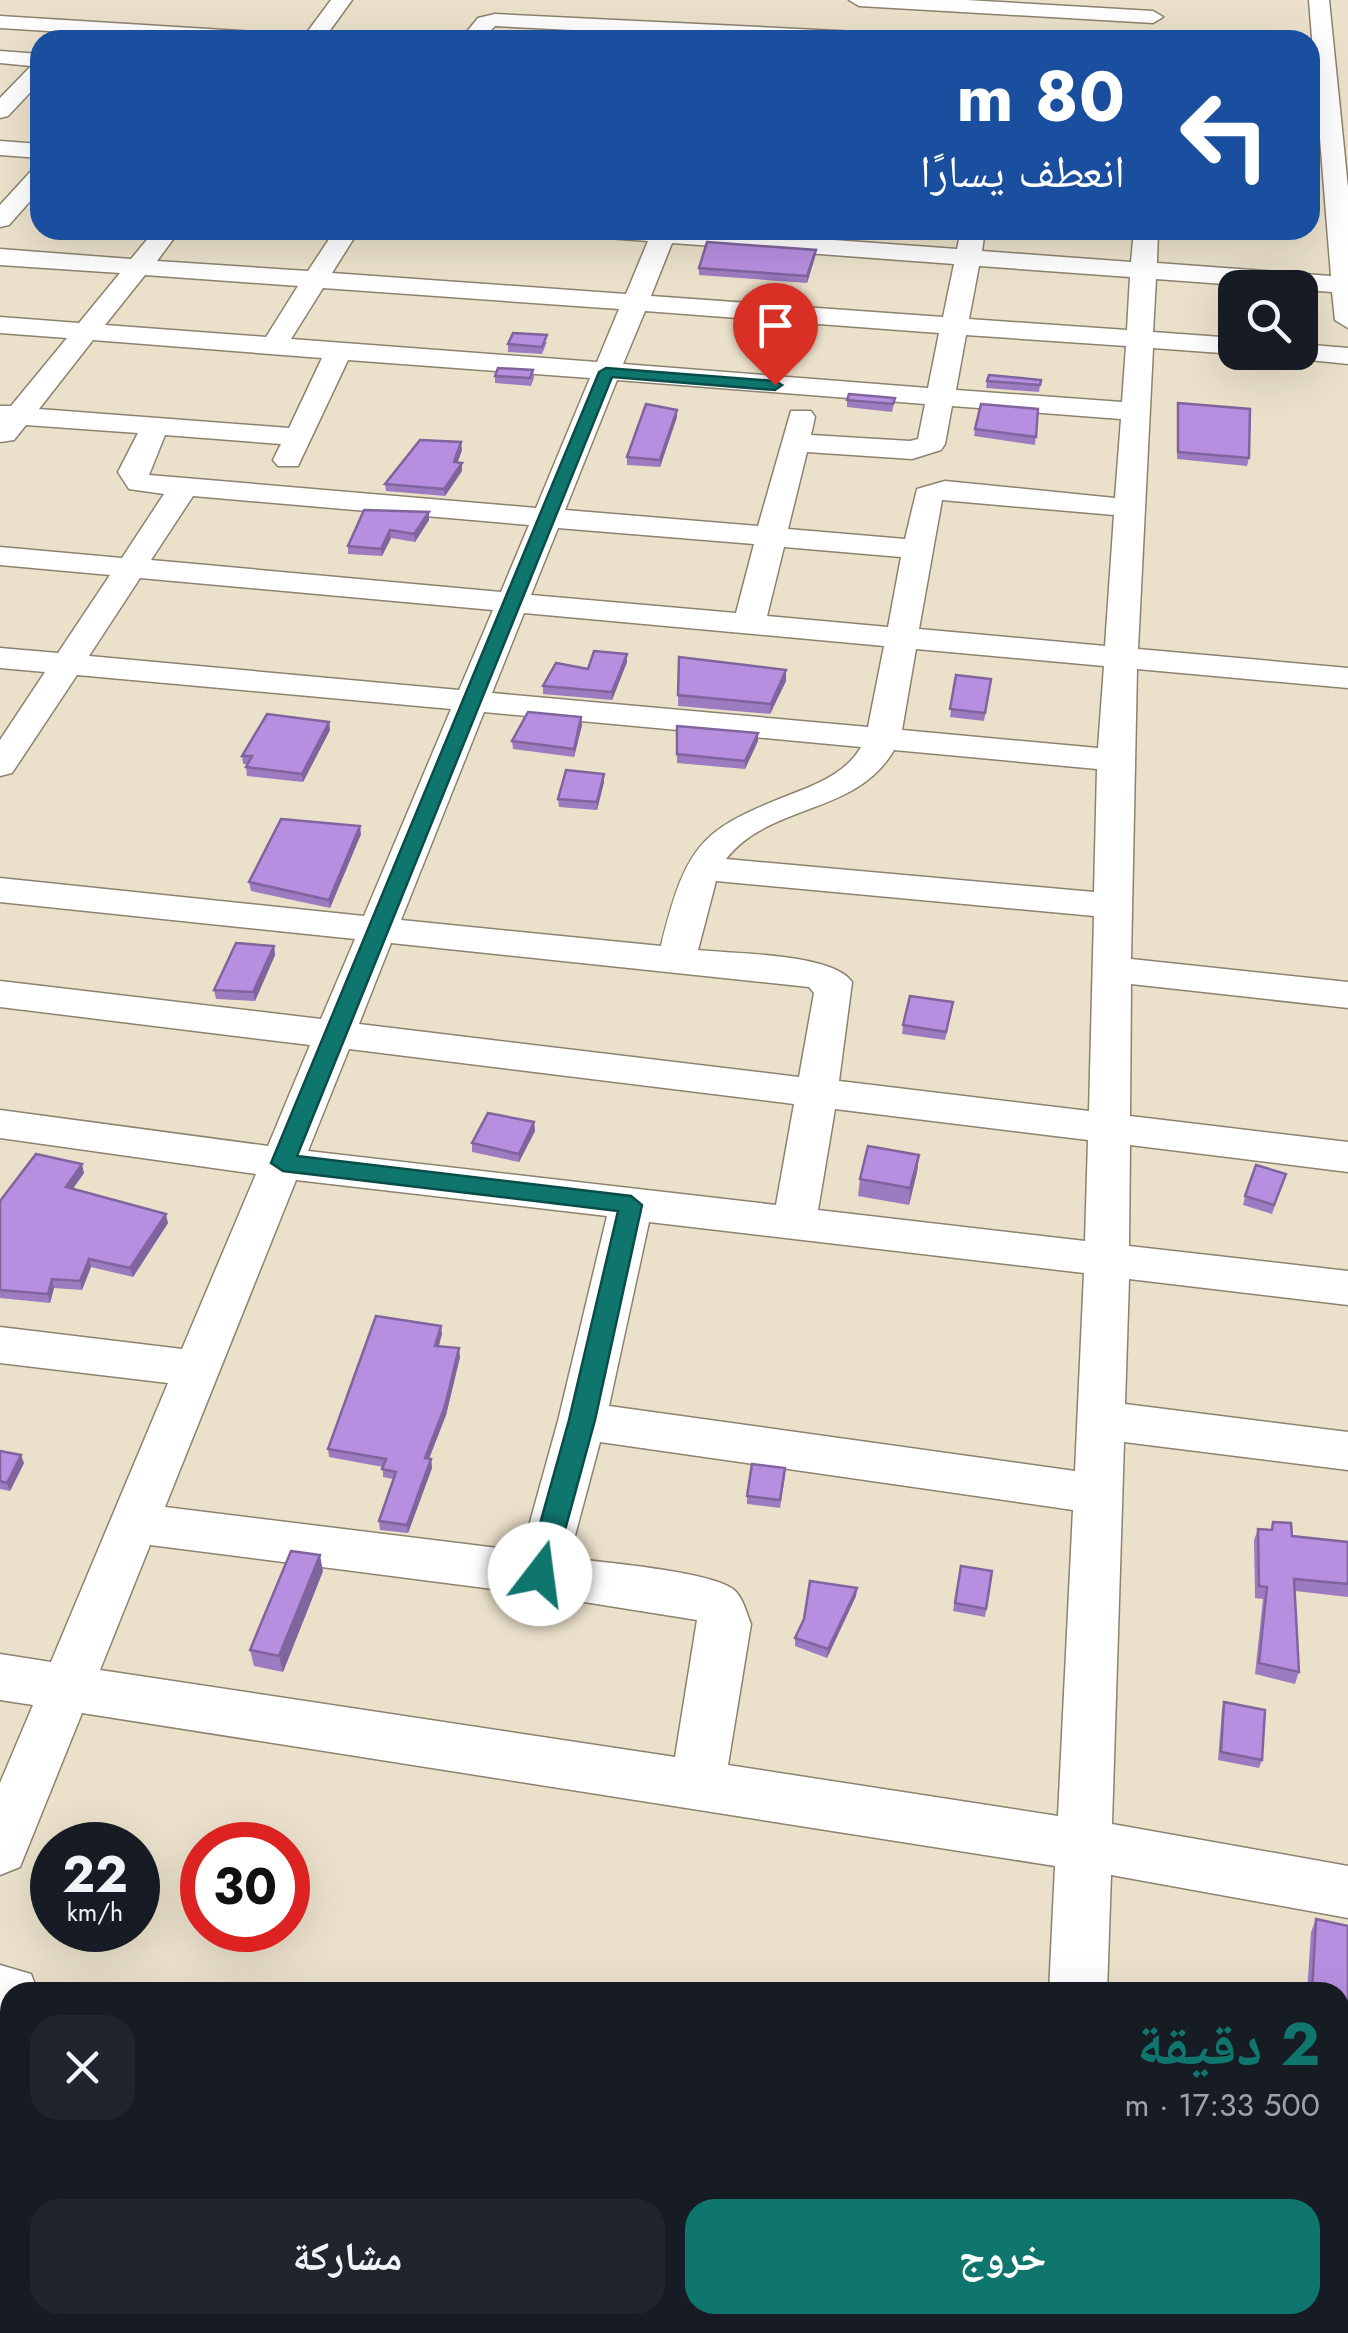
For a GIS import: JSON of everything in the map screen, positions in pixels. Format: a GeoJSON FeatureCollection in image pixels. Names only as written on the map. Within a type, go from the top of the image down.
{"type":"FeatureCollection","features":[{"type":"Feature","properties":{"kind":"street"},"geometry":{"type":"LineString","coordinates":[[320,30],[342,0]]}},
{"type":"Feature","properties":{"kind":"street"},"geometry":{"type":"LineString","coordinates":[[859,0],[1016,12],[1154,9]]}},
{"type":"Feature","properties":{"kind":"street"},"geometry":{"type":"LineString","coordinates":[[1320,0],[1322,138],[1348,320]]}},
{"type":"Feature","properties":{"kind":"street"},"geometry":{"type":"LineString","coordinates":[[136,30],[154,10]]}},
{"type":"Feature","properties":{"kind":"street"},"geometry":{"type":"LineString","coordinates":[[479,30],[485,22],[496,20],[751,28]]}},
{"type":"Feature","properties":{"kind":"street"},"geometry":{"type":"LineString","coordinates":[[0,22],[120,30]]}},
{"type":"Feature","properties":{"kind":"street"},"geometry":{"type":"LineString","coordinates":[[0,58],[30,60]]}},
{"type":"Feature","properties":{"kind":"street"},"geometry":{"type":"LineString","coordinates":[[0,111],[30,80]]}},
{"type":"Feature","properties":{"kind":"street"},"geometry":{"type":"LineString","coordinates":[[0,111],[27,113]]}},
{"type":"Feature","properties":{"kind":"street"},"geometry":{"type":"LineString","coordinates":[[0,148],[30,150]]}},
{"type":"Feature","properties":{"kind":"street"},"geometry":{"type":"LineString","coordinates":[[0,188],[30,186]]}},
{"type":"Feature","properties":{"kind":"street"},"geometry":{"type":"LineString","coordinates":[[0,220],[30,191]]}},
{"type":"Feature","properties":{"kind":"street"},"geometry":{"type":"LineString","coordinates":[[6,423],[89,332],[160,240]]}},
{"type":"Feature","properties":{"kind":"street"},"geometry":{"type":"LineString","coordinates":[[274,345],[341,240]]}},
{"type":"Feature","properties":{"kind":"street"},"geometry":{"type":"LineString","coordinates":[[0,1849],[661,240]]}},
{"type":"Feature","properties":{"kind":"street"},"geometry":{"type":"LineString","coordinates":[[831,299],[848,240]]}},
{"type":"Feature","properties":{"kind":"street"},"geometry":{"type":"LineString","coordinates":[[854,240],[965,257],[1145,250],[1345,285]]}},
{"type":"Feature","properties":{"kind":"street"},"geometry":{"type":"LineString","coordinates":[[795,442],[924,449],[931,444],[970,240]]}},
{"type":"Feature","properties":{"kind":"street"},"geometry":{"type":"LineString","coordinates":[[1078,1982],[1106,1260],[1115,760],[1145,250]]}},
{"type":"Feature","properties":{"kind":"street"},"geometry":{"type":"LineString","coordinates":[[0,257],[638,302],[831,299],[952,325],[1218,345]]}},
{"type":"Feature","properties":{"kind":"street"},"geometry":{"type":"LineString","coordinates":[[0,325],[1136,412]]}},
{"type":"Feature","properties":{"kind":"street"},"geometry":{"type":"LineString","coordinates":[[272,497],[339,351]]}},
{"type":"Feature","properties":{"kind":"street"},"geometry":{"type":"LineString","coordinates":[[1318,354],[1348,356]]}},
{"type":"Feature","properties":{"kind":"street"},"geometry":{"type":"LineString","coordinates":[[749,624],[809,388]]}},
{"type":"Feature","properties":{"kind":"street"},"geometry":{"type":"LineString","coordinates":[[6,423],[297,437]]}},
{"type":"Feature","properties":{"kind":"street"},"geometry":{"type":"LineString","coordinates":[[156,428],[133,479],[182,490],[917,549]]}},
{"type":"Feature","properties":{"kind":"street"},"geometry":{"type":"LineString","coordinates":[[0,766],[182,490]]}},
{"type":"Feature","properties":{"kind":"street"},"geometry":{"type":"LineString","coordinates":[[677,959],[703,868],[720,842],[748,824],[855,779],[872,766],[883,740],[928,495],[935,491],[1130,508]]}},
{"type":"Feature","properties":{"kind":"street"},"geometry":{"type":"LineString","coordinates":[[0,556],[1348,678]]}},
{"type":"Feature","properties":{"kind":"street"},"geometry":{"type":"LineString","coordinates":[[0,658],[1115,760]]}},
{"type":"Feature","properties":{"kind":"street"},"geometry":{"type":"LineString","coordinates":[[703,868],[1114,906]]}},
{"type":"Feature","properties":{"kind":"street"},"geometry":{"type":"LineString","coordinates":[[0,890],[817,975],[832,982],[834,993],[794,1223]]}},
{"type":"Feature","properties":{"kind":"street"},"geometry":{"type":"LineString","coordinates":[[1114,970],[1348,995]]}},
{"type":"Feature","properties":{"kind":"street"},"geometry":{"type":"LineString","coordinates":[[0,994],[1348,1157]]}},
{"type":"Feature","properties":{"kind":"street"},"geometry":{"type":"LineString","coordinates":[[0,1124],[283,1163],[1348,1288]]}},
{"type":"Feature","properties":{"kind":"street"},"geometry":{"type":"LineString","coordinates":[[540,1574],[582,1420],[631,1205]]}},
{"type":"Feature","properties":{"kind":"street"},"geometry":{"type":"LineString","coordinates":[[0,1345],[198,1370]]}},
{"type":"Feature","properties":{"kind":"street"},"geometry":{"type":"LineString","coordinates":[[582,1420],[1097,1494]]}},
{"type":"Feature","properties":{"kind":"street"},"geometry":{"type":"LineString","coordinates":[[1100,1420],[1348,1450]]}},
{"type":"Feature","properties":{"kind":"street"},"geometry":{"type":"LineString","coordinates":[[135,1523],[540,1574],[710,1601],[720,1609],[725,1624],[697,1786]]}},
{"type":"Feature","properties":{"kind":"street"},"geometry":{"type":"LineString","coordinates":[[0,1677],[1084,1845],[1348,1892]]}},
{"type":"Feature","properties":{"kind":"building"},"geometry":{"type":"Polygon","coordinates":[[[707,242],[816,250],[807,276],[699,268],[707,242]]]}},
{"type":"Feature","properties":{"kind":"building"},"geometry":{"type":"Polygon","coordinates":[[[513,333],[547,335],[542,347],[508,344],[513,333]]]}},
{"type":"Feature","properties":{"kind":"building"},"geometry":{"type":"Polygon","coordinates":[[[498,368],[533,370],[530,378],[495,376],[498,368]]]}},
{"type":"Feature","properties":{"kind":"building"},"geometry":{"type":"Polygon","coordinates":[[[989,375],[1041,380],[1040,385],[987,381],[989,375]]]}},
{"type":"Feature","properties":{"kind":"building"},"geometry":{"type":"Polygon","coordinates":[[[849,394],[895,398],[893,404],[847,400],[849,394]]]}},
{"type":"Feature","properties":{"kind":"building"},"geometry":{"type":"Polygon","coordinates":[[[1178,403],[1250,409],[1249,458],[1178,452],[1178,403]]]}},
{"type":"Feature","properties":{"kind":"building"},"geometry":{"type":"Polygon","coordinates":[[[646,404],[677,410],[660,460],[627,457],[646,404]]]}},
{"type":"Feature","properties":{"kind":"building"},"geometry":{"type":"Polygon","coordinates":[[[981,404],[1038,409],[1036,437],[975,429],[981,404]]]}},
{"type":"Feature","properties":{"kind":"building"},"geometry":{"type":"Polygon","coordinates":[[[420,440],[461,442],[454,462],[462,463],[444,489],[385,484],[420,440]]]}},
{"type":"Feature","properties":{"kind":"building"},"geometry":{"type":"Polygon","coordinates":[[[364,510],[429,512],[414,534],[390,530],[381,549],[348,546],[364,510]]]}},
{"type":"Feature","properties":{"kind":"building"},"geometry":{"type":"Polygon","coordinates":[[[594,651],[627,654],[612,692],[543,686],[556,663],[588,669],[594,651]]]}},
{"type":"Feature","properties":{"kind":"building"},"geometry":{"type":"Polygon","coordinates":[[[679,657],[786,670],[771,704],[678,695],[679,657]]]}},
{"type":"Feature","properties":{"kind":"building"},"geometry":{"type":"Polygon","coordinates":[[[956,675],[991,679],[985,713],[950,709],[956,675]]]}},
{"type":"Feature","properties":{"kind":"building"},"geometry":{"type":"Polygon","coordinates":[[[528,712],[581,717],[574,749],[512,741],[528,712]]]}},
{"type":"Feature","properties":{"kind":"building"},"geometry":{"type":"Polygon","coordinates":[[[267,714],[329,722],[302,774],[246,767],[252,756],[242,756],[267,714]]]}},
{"type":"Feature","properties":{"kind":"building"},"geometry":{"type":"Polygon","coordinates":[[[677,726],[758,733],[745,761],[677,754],[677,726]]]}},
{"type":"Feature","properties":{"kind":"building"},"geometry":{"type":"Polygon","coordinates":[[[566,770],[604,774],[597,802],[558,799],[566,770]]]}},
{"type":"Feature","properties":{"kind":"building"},"geometry":{"type":"Polygon","coordinates":[[[281,819],[360,826],[329,900],[249,882],[281,819]]]}},
{"type":"Feature","properties":{"kind":"building"},"geometry":{"type":"Polygon","coordinates":[[[236,943],[274,946],[253,992],[214,990],[236,943]]]}},
{"type":"Feature","properties":{"kind":"building"},"geometry":{"type":"Polygon","coordinates":[[[910,996],[953,1002],[946,1032],[903,1025],[910,996]]]}},
{"type":"Feature","properties":{"kind":"building"},"geometry":{"type":"Polygon","coordinates":[[[488,1113],[534,1122],[519,1154],[472,1143],[488,1113]]]}},
{"type":"Feature","properties":{"kind":"building"},"geometry":{"type":"Polygon","coordinates":[[[868,1146],[919,1155],[910,1188],[860,1179],[868,1146]]]}},
{"type":"Feature","properties":{"kind":"building"},"geometry":{"type":"Polygon","coordinates":[[[36,1154],[82,1164],[66,1187],[166,1214],[130,1268],[89,1259],[80,1281],[52,1279],[48,1294],[0,1290],[0,1201],[36,1154]]]}},
{"type":"Feature","properties":{"kind":"building"},"geometry":{"type":"Polygon","coordinates":[[[1256,1165],[1286,1174],[1274,1205],[1245,1196],[1256,1165]]]}},
{"type":"Feature","properties":{"kind":"building"},"geometry":{"type":"Polygon","coordinates":[[[376,1316],[441,1326],[435,1346],[459,1348],[445,1406],[425,1458],[431,1459],[407,1525],[379,1521],[396,1472],[382,1469],[386,1459],[328,1449],[376,1316]]]}},
{"type":"Feature","properties":{"kind":"building"},"geometry":{"type":"Polygon","coordinates":[[[0,1451],[21,1455],[7,1483],[0,1481],[0,1451]]]}},
{"type":"Feature","properties":{"kind":"building"},"geometry":{"type":"Polygon","coordinates":[[[752,1464],[785,1468],[780,1500],[747,1496],[752,1464]]]}},
{"type":"Feature","properties":{"kind":"building"},"geometry":{"type":"Polygon","coordinates":[[[1273,1522],[1291,1523],[1292,1536],[1348,1542],[1348,1584],[1294,1579],[1299,1672],[1259,1663],[1267,1587],[1259,1586],[1258,1529],[1272,1530],[1273,1522]]]}},
{"type":"Feature","properties":{"kind":"building"},"geometry":{"type":"Polygon","coordinates":[[[291,1551],[320,1555],[279,1656],[250,1650],[291,1551]]]}},
{"type":"Feature","properties":{"kind":"building"},"geometry":{"type":"Polygon","coordinates":[[[961,1566],[992,1571],[986,1609],[955,1603],[961,1566]]]}},
{"type":"Feature","properties":{"kind":"building"},"geometry":{"type":"Polygon","coordinates":[[[810,1581],[857,1588],[828,1649],[795,1638],[804,1619],[810,1581]]]}},
{"type":"Feature","properties":{"kind":"building"},"geometry":{"type":"Polygon","coordinates":[[[1224,1702],[1265,1710],[1262,1760],[1221,1752],[1224,1702]]]}},
{"type":"Feature","properties":{"kind":"building"},"geometry":{"type":"Polygon","coordinates":[[[1316,1919],[1348,1926],[1348,1982],[1313,1982],[1316,1919]]]}},
{"type":"Feature","properties":{"kind":"route"},"geometry":{"type":"LineString","coordinates":[[540,1574],[582,1420],[631,1205],[283,1163],[606,372],[775,385]]}}]}
